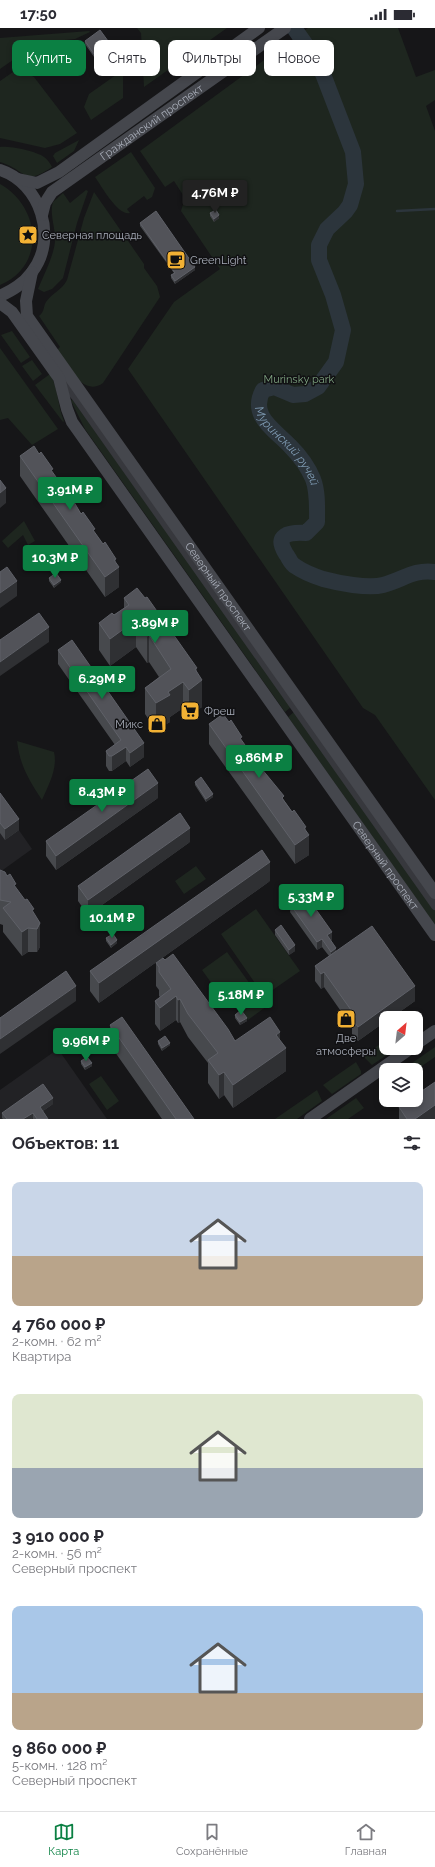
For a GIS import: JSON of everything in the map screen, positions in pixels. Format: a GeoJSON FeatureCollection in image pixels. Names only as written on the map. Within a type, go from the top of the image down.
{"type":"FeatureCollection","features":[{"type":"Feature","properties":{"kind":"main road","name":"Гражданский проспект"},"geometry":{"type":"LineString","coordinates":[[18,179],[37,183],[59,172],[259,28]]}},
{"type":"Feature","properties":{"kind":"main road","name":"Гражданский проспект"},"geometry":{"type":"LineString","coordinates":[[42,215],[45,203],[52,192],[285,28]]}},
{"type":"Feature","properties":{"kind":"main road"},"geometry":{"type":"LineString","coordinates":[[0,170],[18,179],[28,189],[37,202],[42,215],[44,230],[44,245],[40,259],[32,272],[16,288],[0,296]]}},
{"type":"Feature","properties":{"kind":"main road","name":"Северный проспект"},"geometry":{"type":"LineString","coordinates":[[32,272],[26,301],[27,316],[435,893]]}},
{"type":"Feature","properties":{"kind":"main road","name":"Северный проспект"},"geometry":{"type":"LineString","coordinates":[[0,302],[12,312],[59,378],[66,409],[72,422],[435,935]]}},
{"type":"Feature","properties":{"kind":"main road"},"geometry":{"type":"LineString","coordinates":[[423,1039],[435,1031]]}},
{"type":"Feature","properties":{"kind":"main road"},"geometry":{"type":"LineString","coordinates":[[310,1119],[400,1055]]}},
{"type":"Feature","properties":{"kind":"street","name":"Северный проспект"},"geometry":{"type":"LineString","coordinates":[[59,378],[76,398],[435,906]]}},
{"type":"Feature","properties":{"kind":"shaded area"},"geometry":{"type":"Polygon","coordinates":[[[0,803],[32,849],[0,872],[0,803]]]}},
{"type":"Feature","properties":{"kind":"shaded area"},"geometry":{"type":"Polygon","coordinates":[[[58,1049],[107,1119],[0,1119],[0,1090],[58,1049]]]}},
{"type":"Feature","properties":{"kind":"green space"},"geometry":{"type":"Polygon","coordinates":[[[137,28],[227,28],[210,40],[168,40],[168,70],[160,76],[160,40],[141,40],[141,33],[137,28]]]}},
{"type":"Feature","properties":{"kind":"green space","name":"Murinsky park"},"geometry":{"type":"Polygon","coordinates":[[[308,28],[398,28],[416,77],[435,70],[435,100],[426,106],[435,131],[435,800],[375,715],[363,708],[128,369],[174,302],[220,269],[181,211],[185,198],[174,181],[165,187],[140,151],[242,76],[256,76],[256,66],[264,60],[264,76],[334,76],[334,40],[292,40],[308,28]]]}},
{"type":"Feature","properties":{"kind":"green space"},"geometry":{"type":"Polygon","coordinates":[[[90,32],[75,39],[12,40],[12,61],[0,69],[0,38],[90,32]]]}},
{"type":"Feature","properties":{"kind":"green space"},"geometry":{"type":"Polygon","coordinates":[[[12,73],[12,76],[34,77],[77,133],[60,144],[45,148],[0,138],[0,81],[12,73]]]}},
{"type":"Feature","properties":{"kind":"green space"},"geometry":{"type":"Polygon","coordinates":[[[114,76],[123,76],[123,98],[91,120],[84,107],[89,94],[114,76]]]}},
{"type":"Feature","properties":{"kind":"green space"},"geometry":{"type":"Polygon","coordinates":[[[143,76],[159,76],[144,87],[143,76]]]}},
{"type":"Feature","properties":{"kind":"green space"},"geometry":{"type":"Polygon","coordinates":[[[79,140],[74,151],[57,163],[53,156],[55,153],[79,140]]]}},
{"type":"Feature","properties":{"kind":"green space"},"geometry":{"type":"Polygon","coordinates":[[[0,147],[16,148],[35,153],[45,158],[52,167],[35,176],[25,175],[9,165],[0,162],[0,147]]]}},
{"type":"Feature","properties":{"kind":"green space"},"geometry":{"type":"Polygon","coordinates":[[[131,152],[155,188],[152,197],[147,200],[144,196],[127,209],[130,213],[125,213],[115,206],[95,177],[131,152]]]}},
{"type":"Feature","properties":{"kind":"green space"},"geometry":{"type":"Polygon","coordinates":[[[0,184],[14,194],[24,207],[30,221],[33,236],[31,251],[25,264],[15,276],[0,285],[0,184]]]}},
{"type":"Feature","properties":{"kind":"green space"},"geometry":{"type":"Polygon","coordinates":[[[86,190],[88,191],[77,223],[63,278],[52,289],[44,292],[38,289],[54,248],[55,232],[52,217],[53,202],[63,193],[70,203],[86,190]]]}},
{"type":"Feature","properties":{"kind":"green space"},"geometry":{"type":"Polygon","coordinates":[[[94,192],[144,264],[144,268],[157,286],[160,297],[103,383],[95,386],[88,386],[82,383],[70,370],[57,350],[60,347],[39,316],[48,299],[67,280],[84,218],[94,192]]]}},
{"type":"Feature","properties":{"kind":"green space"},"geometry":{"type":"Polygon","coordinates":[[[12,331],[30,357],[21,363],[1,335],[12,331]]]}},
{"type":"Feature","properties":{"kind":"green space"},"geometry":{"type":"Polygon","coordinates":[[[0,348],[58,429],[32,445],[8,418],[0,420],[0,348]]]}},
{"type":"Feature","properties":{"kind":"green space"},"geometry":{"type":"Polygon","coordinates":[[[32,360],[42,374],[33,381],[22,366],[32,360]]]}},
{"type":"Feature","properties":{"kind":"green space"},"geometry":{"type":"Polygon","coordinates":[[[50,374],[55,385],[63,422],[35,385],[50,374]]]}},
{"type":"Feature","properties":{"kind":"green space"},"geometry":{"type":"Polygon","coordinates":[[[72,399],[291,707],[285,712],[85,429],[71,401],[72,399]]]}},
{"type":"Feature","properties":{"kind":"green space"},"geometry":{"type":"Polygon","coordinates":[[[24,521],[35,541],[28,545],[23,535],[8,548],[2,541],[24,521]]]}},
{"type":"Feature","properties":{"kind":"green space"},"geometry":{"type":"Polygon","coordinates":[[[294,712],[435,910],[435,925],[288,717],[294,712]]]}},
{"type":"Feature","properties":{"kind":"green space"},"geometry":{"type":"Polygon","coordinates":[[[17,741],[54,752],[54,771],[42,800],[33,786],[20,758],[17,741]]]}},
{"type":"Feature","properties":{"kind":"green space"},"geometry":{"type":"Polygon","coordinates":[[[196,866],[206,879],[184,894],[175,881],[196,866]]]}},
{"type":"Feature","properties":{"kind":"green space"},"geometry":{"type":"Polygon","coordinates":[[[256,909],[300,971],[264,996],[221,934],[256,909]]]}},
{"type":"Feature","properties":{"kind":"green space"},"geometry":{"type":"Polygon","coordinates":[[[227,952],[250,984],[225,1002],[202,970],[227,952]]]}},
{"type":"Feature","properties":{"kind":"green space"},"geometry":{"type":"Polygon","coordinates":[[[252,985],[267,1006],[248,1020],[233,999],[252,985]]]}},
{"type":"Feature","properties":{"kind":"green space"},"geometry":{"type":"Polygon","coordinates":[[[379,1045],[379,1055],[387,1055],[372,1065],[363,1056],[379,1045]]]}},
{"type":"Feature","properties":{"kind":"green space"},"geometry":{"type":"Polygon","coordinates":[[[435,1047],[435,1057],[423,1065],[423,1063],[412,1063],[435,1047]]]}},
{"type":"Feature","properties":{"kind":"green space"},"geometry":{"type":"Polygon","coordinates":[[[356,1062],[361,1074],[332,1094],[323,1085],[356,1062]]]}},
{"type":"Feature","properties":{"kind":"green space"},"geometry":{"type":"Polygon","coordinates":[[[101,1076],[119,1101],[107,1110],[89,1084],[101,1076]]]}},
{"type":"Feature","properties":{"kind":"green space"},"geometry":{"type":"Polygon","coordinates":[[[317,1090],[322,1101],[297,1119],[275,1119],[317,1090]]]}},
{"type":"Feature","properties":{"kind":"green space"},"geometry":{"type":"Polygon","coordinates":[[[356,1098],[364,1108],[348,1119],[326,1119],[356,1098]]]}},
{"type":"Feature","properties":{"kind":"building"},"geometry":{"type":"Polygon","coordinates":[[[100,30],[107,40],[94,40],[94,54],[86,40],[100,30]]]}},
{"type":"Feature","properties":{"kind":"building"},"geometry":{"type":"Polygon","coordinates":[[[216,210],[219,215],[214,219],[210,213],[216,210]]]}},
{"type":"Feature","properties":{"kind":"building"},"geometry":{"type":"Polygon","coordinates":[[[156,211],[195,267],[175,281],[171,275],[175,273],[140,223],[156,211]]]}},
{"type":"Feature","properties":{"kind":"building"},"geometry":{"type":"Polygon","coordinates":[[[34,446],[39,454],[41,452],[53,469],[51,470],[61,484],[63,483],[81,514],[83,512],[95,529],[93,530],[103,544],[105,542],[116,559],[114,560],[119,567],[105,577],[20,456],[34,446]]]}},
{"type":"Feature","properties":{"kind":"building"},"geometry":{"type":"Polygon","coordinates":[[[0,480],[6,488],[0,493],[0,480]]]}},
{"type":"Feature","properties":{"kind":"building"},"geometry":{"type":"Polygon","coordinates":[[[7,567],[17,581],[0,593],[0,572],[7,567]]]}},
{"type":"Feature","properties":{"kind":"building"},"geometry":{"type":"Polygon","coordinates":[[[56,573],[61,580],[54,585],[49,578],[56,573]]]}},
{"type":"Feature","properties":{"kind":"building"},"geometry":{"type":"Polygon","coordinates":[[[137,588],[145,598],[147,597],[197,668],[195,669],[202,680],[189,690],[183,682],[168,692],[170,695],[156,703],[145,688],[171,669],[149,635],[147,636],[136,620],[110,639],[99,623],[112,613],[114,615],[129,605],[124,598],[137,588]]]}},
{"type":"Feature","properties":{"kind":"building"},"geometry":{"type":"Polygon","coordinates":[[[39,613],[49,627],[0,662],[0,640],[39,613]]]}},
{"type":"Feature","properties":{"kind":"building"},"geometry":{"type":"Polygon","coordinates":[[[72,640],[144,743],[130,753],[126,747],[112,756],[109,756],[106,751],[121,740],[58,650],[72,640]]]}},
{"type":"Feature","properties":{"kind":"building"},"geometry":{"type":"Polygon","coordinates":[[[223,714],[229,722],[231,720],[242,737],[240,738],[250,752],[252,751],[263,767],[261,768],[284,796],[282,798],[292,812],[294,810],[306,827],[304,828],[309,835],[295,845],[209,724],[223,714]]]}},
{"type":"Feature","properties":{"kind":"building"},"geometry":{"type":"Polygon","coordinates":[[[148,769],[158,783],[56,856],[46,841],[148,769]]]}},
{"type":"Feature","properties":{"kind":"building"},"geometry":{"type":"Polygon","coordinates":[[[201,777],[213,794],[206,799],[195,782],[201,777]]]}},
{"type":"Feature","properties":{"kind":"building"},"geometry":{"type":"Polygon","coordinates":[[[0,793],[19,819],[5,829],[0,823],[0,793]]]}},
{"type":"Feature","properties":{"kind":"building"},"geometry":{"type":"Polygon","coordinates":[[[180,813],[190,828],[88,900],[78,886],[180,813]]]}},
{"type":"Feature","properties":{"kind":"building"},"geometry":{"type":"Polygon","coordinates":[[[262,850],[270,862],[99,983],[90,971],[262,850]]]}},
{"type":"Feature","properties":{"kind":"building"},"geometry":{"type":"Polygon","coordinates":[[[0,870],[5,872],[7,876],[10,874],[16,884],[14,885],[34,909],[32,910],[40,923],[37,929],[28,928],[22,932],[3,908],[11,902],[0,900],[0,870]]]}},
{"type":"Feature","properties":{"kind":"building"},"geometry":{"type":"Polygon","coordinates":[[[290,885],[300,897],[305,894],[332,932],[327,935],[336,948],[331,952],[322,939],[317,942],[290,904],[294,901],[285,888],[290,885]]]}},
{"type":"Feature","properties":{"kind":"building"},"geometry":{"type":"Polygon","coordinates":[[[281,925],[295,945],[289,950],[275,930],[281,925]]]}},
{"type":"Feature","properties":{"kind":"building"},"geometry":{"type":"Polygon","coordinates":[[[372,926],[415,986],[358,1027],[352,1019],[356,1017],[324,972],[321,974],[315,966],[372,926]]]}},
{"type":"Feature","properties":{"kind":"building"},"geometry":{"type":"Polygon","coordinates":[[[113,934],[117,940],[111,945],[106,938],[113,934]]]}},
{"type":"Feature","properties":{"kind":"building"},"geometry":{"type":"Polygon","coordinates":[[[173,954],[228,1029],[235,1041],[270,1017],[280,1032],[276,1035],[286,1048],[233,1085],[224,1072],[219,1075],[208,1060],[218,1053],[188,1014],[180,999],[178,1000],[176,996],[160,1008],[155,1001],[171,989],[159,972],[159,967],[156,963],[163,958],[165,960],[173,954]]]}},
{"type":"Feature","properties":{"kind":"building"},"geometry":{"type":"Polygon","coordinates":[[[66,971],[76,986],[0,1039],[0,1018],[66,971]]]}},
{"type":"Feature","properties":{"kind":"building"},"geometry":{"type":"Polygon","coordinates":[[[241,1010],[247,1018],[240,1022],[235,1015],[241,1010]]]}},
{"type":"Feature","properties":{"kind":"building"},"geometry":{"type":"Polygon","coordinates":[[[122,1017],[194,1119],[176,1119],[110,1025],[122,1017]]]}},
{"type":"Feature","properties":{"kind":"building"},"geometry":{"type":"Polygon","coordinates":[[[165,1036],[170,1043],[162,1048],[158,1041],[165,1036]]]}},
{"type":"Feature","properties":{"kind":"building"},"geometry":{"type":"Polygon","coordinates":[[[87,1057],[92,1063],[85,1067],[81,1061],[87,1057]]]}},
{"type":"Feature","properties":{"kind":"building"},"geometry":{"type":"Polygon","coordinates":[[[435,1082],[435,1105],[415,1119],[407,1119],[399,1107],[423,1107],[423,1090],[435,1082]]]}},
{"type":"Feature","properties":{"kind":"building"},"geometry":{"type":"Polygon","coordinates":[[[43,1084],[53,1098],[40,1107],[48,1119],[37,1119],[33,1113],[23,1119],[7,1119],[2,1113],[43,1084]]]}},
{"type":"Feature","properties":{"kind":"waterway","name":"Муринский ручей"},"geometry":{"type":"LineString","coordinates":[[294,28],[313,55],[323,74],[353,152],[356,184],[350,205],[345,212],[327,229],[319,245],[319,260],[333,295],[343,330],[336,362],[318,387],[305,394],[293,395],[274,387],[263,390],[259,399],[261,415],[271,428],[303,461],[311,474],[316,489],[317,522],[306,533],[294,533],[285,536],[282,539],[283,548],[291,562],[298,568],[323,579],[345,584],[377,586],[390,583],[414,573],[427,571],[435,572]]}},
{"type":"Feature","properties":{"kind":"waterway"},"geometry":{"type":"LineString","coordinates":[[397,211],[435,209]]}},
{"type":"Feature","properties":{"kind":"place","name":"Северная площадь"},"geometry":{"type":"Point","coordinates":[28,235]}},
{"type":"Feature","properties":{"kind":"place","name":"GreenLight"},"geometry":{"type":"Point","coordinates":[176,260]}},
{"type":"Feature","properties":{"kind":"place","name":"Фреш"},"geometry":{"type":"Point","coordinates":[190,711]}},
{"type":"Feature","properties":{"kind":"place","name":"Микс"},"geometry":{"type":"Point","coordinates":[157,724]}},
{"type":"Feature","properties":{"kind":"place","name":"Две атмосферы"},"geometry":{"type":"Point","coordinates":[346,1019]}}]}
